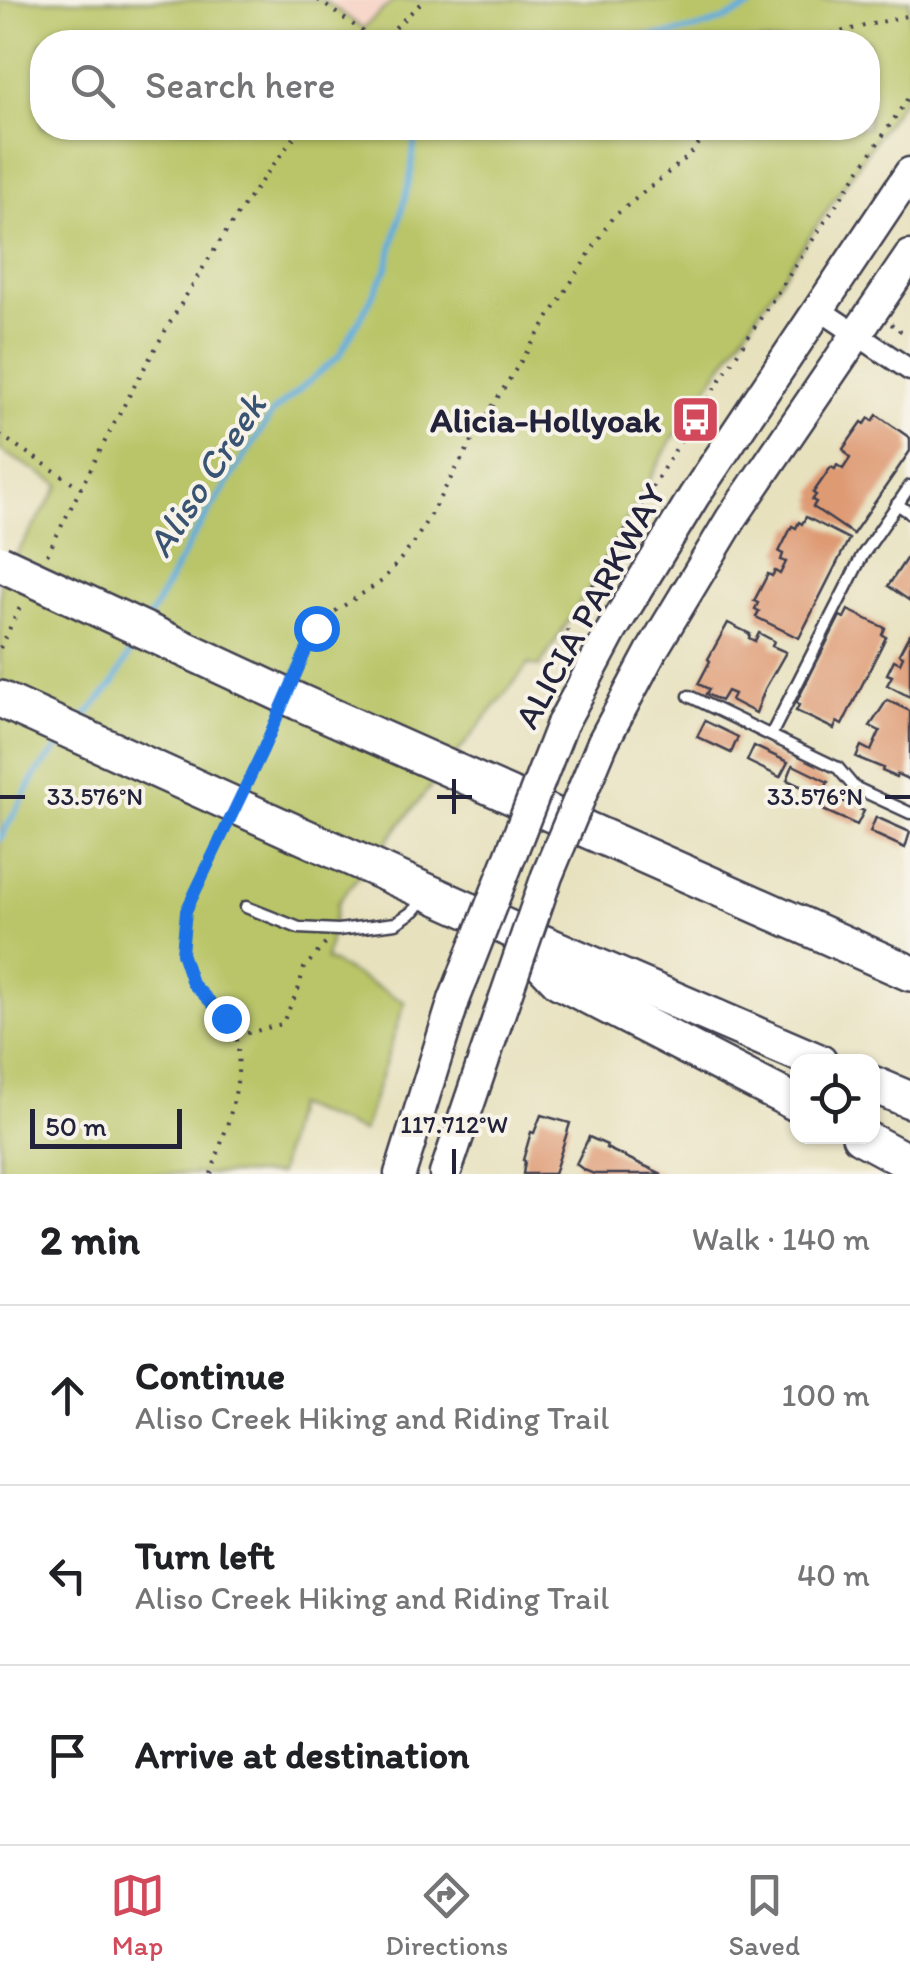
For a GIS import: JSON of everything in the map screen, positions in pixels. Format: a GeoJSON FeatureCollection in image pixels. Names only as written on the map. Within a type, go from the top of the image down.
{"type":"FeatureCollection","features":[{"type":"Feature","properties":{"kind":"highway"},"geometry":{"type":"LineString","coordinates":[[0,536],[80,600]]}},
{"type":"Feature","properties":{"kind":"highway"},"geometry":{"type":"LineString","coordinates":[[0,563],[343,723],[910,973]]}},
{"type":"Feature","properties":{"kind":"highway"},"geometry":{"type":"LineString","coordinates":[[0,699],[510,930],[801,1054]]}},
{"type":"Feature","properties":{"kind":"highway"},"geometry":{"type":"LineString","coordinates":[[698,880],[910,958]]}},
{"type":"Feature","properties":{"kind":"highway"},"geometry":{"type":"LineString","coordinates":[[510,930],[559,980],[790,1100]]}},
{"type":"Feature","properties":{"kind":"highway"},"geometry":{"type":"LineString","coordinates":[[880,1087],[910,1100]]}},
{"type":"Feature","properties":{"kind":"highway"},"geometry":{"type":"LineString","coordinates":[[877,1144],[910,1160]]}},
{"type":"Feature","properties":{"kind":"main road","name":"ALICIA PARKWAY"},"geometry":{"type":"LineString","coordinates":[[400,1174],[454,1000],[562,724],[612,630],[694,496],[910,173]]}},
{"type":"Feature","properties":{"kind":"main road"},"geometry":{"type":"LineString","coordinates":[[445,1174],[546,876],[602,742],[650,652],[731,518],[910,256]]}},
{"type":"Feature","properties":{"kind":"street"},"geometry":{"type":"LineString","coordinates":[[820,310],[910,370]]}},
{"type":"Feature","properties":{"kind":"lane"},"geometry":{"type":"LineString","coordinates":[[772,735],[846,585],[910,486]]}},
{"type":"Feature","properties":{"kind":"lane"},"geometry":{"type":"LineString","coordinates":[[898,504],[910,513]]}},
{"type":"Feature","properties":{"kind":"lane"},"geometry":{"type":"LineString","coordinates":[[689,696],[838,768],[854,787],[910,814]]}},
{"type":"Feature","properties":{"kind":"lane"},"geometry":{"type":"LineString","coordinates":[[246,906],[299,928],[338,930],[396,923],[416,910],[428,893]]}},
{"type":"Feature","properties":{"kind":"path"},"geometry":{"type":"LineString","coordinates":[[318,0],[362,30]]}},
{"type":"Feature","properties":{"kind":"path"},"geometry":{"type":"LineString","coordinates":[[392,30],[424,0]]}},
{"type":"Feature","properties":{"kind":"path"},"geometry":{"type":"LineString","coordinates":[[847,30],[910,14]]}},
{"type":"Feature","properties":{"kind":"path"},"geometry":{"type":"LineString","coordinates":[[880,140],[910,95]]}},
{"type":"Feature","properties":{"kind":"path"},"geometry":{"type":"LineString","coordinates":[[40,568],[217,242],[293,140]]}},
{"type":"Feature","properties":{"kind":"path"},"geometry":{"type":"LineString","coordinates":[[293,681],[316,628],[382,580],[414,543],[488,414],[612,218],[690,156],[703,140]]}},
{"type":"Feature","properties":{"kind":"path"},"geometry":{"type":"LineString","coordinates":[[550,678],[546,672],[550,662],[633,515],[880,140]]}},
{"type":"Feature","properties":{"kind":"path"},"geometry":{"type":"LineString","coordinates":[[0,435],[81,488]]}},
{"type":"Feature","properties":{"kind":"path"},"geometry":{"type":"LineString","coordinates":[[0,648],[24,600]]}},
{"type":"Feature","properties":{"kind":"path"},"geometry":{"type":"LineString","coordinates":[[246,786],[278,716]]}},
{"type":"Feature","properties":{"kind":"path"},"geometry":{"type":"LineString","coordinates":[[211,1174],[239,1086],[237,1036],[226,1018],[192,983],[182,953],[186,911],[231,819]]}},
{"type":"Feature","properties":{"kind":"path"},"geometry":{"type":"LineString","coordinates":[[237,1036],[282,1024],[304,968],[338,930]]}},
{"type":"Feature","properties":{"kind":"shaded area"},"geometry":{"type":"Polygon","coordinates":[[[323,0],[394,0],[363,29],[323,0]]]}},
{"type":"Feature","properties":{"kind":"green space"},"geometry":{"type":"Polygon","coordinates":[[[0,0],[323,0],[363,28],[394,0],[910,0],[910,88],[880,132],[880,30],[30,30],[30,140],[875,140],[671,441],[587,592],[539,667],[529,664],[338,902],[326,959],[405,1002],[363,1132],[294,1105],[279,1174],[0,1174],[0,580],[60,485],[0,450],[0,0]]]}},
{"type":"Feature","properties":{"kind":"building"},"geometry":{"type":"Polygon","coordinates":[[[877,415],[910,438],[910,451],[853,534],[813,507],[813,493],[831,467],[843,469],[850,458],[843,449],[862,422],[865,424],[869,418],[873,421],[877,415]]]}},
{"type":"Feature","properties":{"kind":"building"},"geometry":{"type":"Polygon","coordinates":[[[806,517],[849,539],[799,638],[756,617],[758,603],[754,601],[768,574],[780,574],[786,562],[779,552],[792,526],[796,528],[806,517]]]}},
{"type":"Feature","properties":{"kind":"building"},"geometry":{"type":"Polygon","coordinates":[[[910,553],[910,601],[888,586],[910,553]]]}},
{"type":"Feature","properties":{"kind":"building"},"geometry":{"type":"Polygon","coordinates":[[[848,610],[885,628],[882,635],[886,637],[842,725],[837,722],[834,729],[796,711],[796,703],[840,616],[844,618],[848,610]]]}},
{"type":"Feature","properties":{"kind":"building"},"geometry":{"type":"Polygon","coordinates":[[[728,623],[750,634],[749,638],[755,641],[759,633],[774,641],[772,646],[786,652],[756,713],[731,700],[734,694],[727,691],[721,701],[706,694],[709,689],[698,684],[728,623]]]}},
{"type":"Feature","properties":{"kind":"building"},"geometry":{"type":"Polygon","coordinates":[[[910,633],[910,697],[887,685],[892,676],[887,674],[894,660],[900,663],[903,656],[899,654],[910,633]]]}},
{"type":"Feature","properties":{"kind":"building"},"geometry":{"type":"Polygon","coordinates":[[[887,700],[910,711],[910,780],[856,757],[861,746],[871,751],[880,731],[870,726],[887,700]]]}},
{"type":"Feature","properties":{"kind":"building"},"geometry":{"type":"Polygon","coordinates":[[[705,721],[738,737],[731,753],[697,737],[705,721]]]}},
{"type":"Feature","properties":{"kind":"building"},"geometry":{"type":"Polygon","coordinates":[[[754,746],[788,762],[780,777],[747,761],[754,746]]]}},
{"type":"Feature","properties":{"kind":"building"},"geometry":{"type":"Polygon","coordinates":[[[793,765],[828,782],[822,796],[787,780],[793,765]]]}},
{"type":"Feature","properties":{"kind":"building"},"geometry":{"type":"Polygon","coordinates":[[[830,795],[864,811],[857,825],[823,810],[830,795]]]}},
{"type":"Feature","properties":{"kind":"building"},"geometry":{"type":"Polygon","coordinates":[[[876,817],[910,832],[905,848],[870,832],[876,817]]]}},
{"type":"Feature","properties":{"kind":"building"},"geometry":{"type":"Polygon","coordinates":[[[541,1115],[570,1123],[554,1174],[523,1174],[531,1132],[534,1133],[541,1115]]]}},
{"type":"Feature","properties":{"kind":"building"},"geometry":{"type":"Polygon","coordinates":[[[589,1137],[662,1174],[594,1174],[584,1170],[576,1164],[589,1137]]]}},
{"type":"Feature","properties":{"kind":"waterway","name":"Aliso Creek"},"geometry":{"type":"LineString","coordinates":[[688,30],[729,17],[760,0]]}},
{"type":"Feature","properties":{"kind":"waterway","name":"Aliso Creek"},"geometry":{"type":"LineString","coordinates":[[148,620],[190,542],[273,412],[339,356],[367,306],[387,268],[411,174],[415,140]]}},
{"type":"Feature","properties":{"kind":"waterway","name":"Aliso Creek"},"geometry":{"type":"LineString","coordinates":[[79,724],[113,684],[137,640]]}},
{"type":"Feature","properties":{"kind":"waterway","name":"Aliso Creek"},"geometry":{"type":"LineString","coordinates":[[0,839],[38,771],[64,741]]}},
{"type":"Feature","properties":{"kind":"place","name":"Alicia-Hollyoak"},"geometry":{"type":"Point","coordinates":[696,420]}},
{"type":"Feature","properties":{"kind":"route"},"geometry":{"type":"LineString","coordinates":[[226,1018],[192,983],[182,953],[186,911],[316,628]]}}]}
